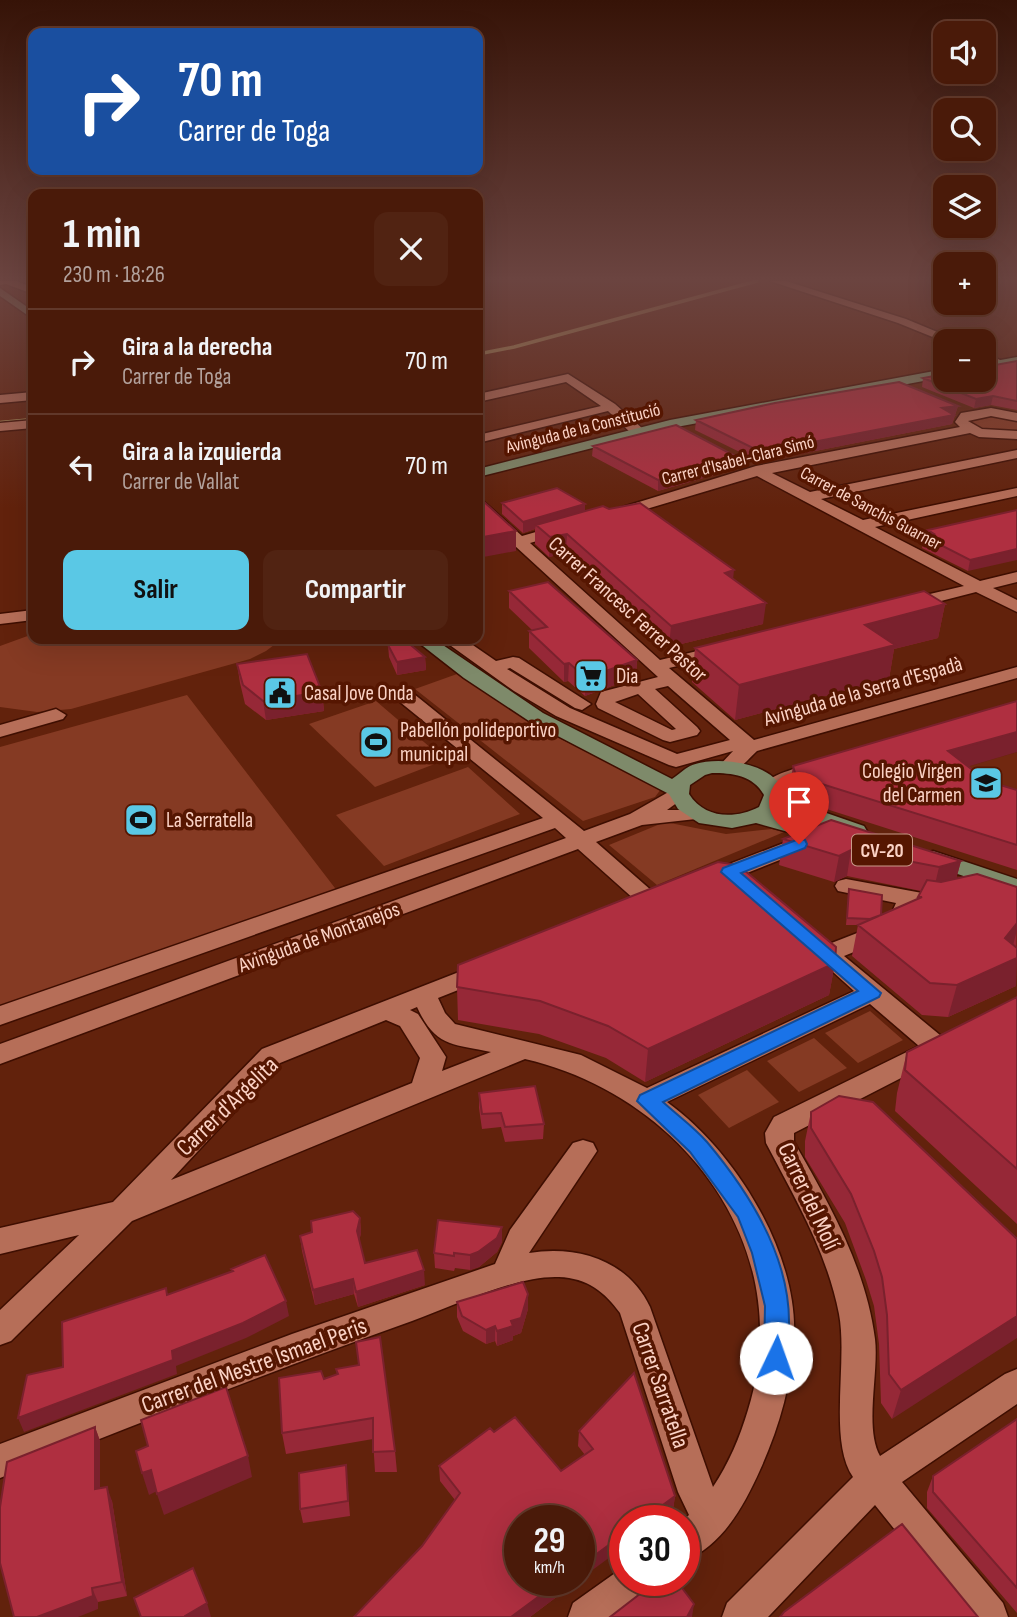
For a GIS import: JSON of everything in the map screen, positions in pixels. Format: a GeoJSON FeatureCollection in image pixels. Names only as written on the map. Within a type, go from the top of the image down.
{"type":"FeatureCollection","features":[{"type":"Feature","properties":{"kind":"main road"},"geometry":{"type":"LineString","coordinates":[[998,363],[1017,360]]}},
{"type":"Feature","properties":{"kind":"main road","name":"Avinguda de la Constitució"},"geometry":{"type":"LineString","coordinates":[[483,472],[670,424],[933,375]]}},
{"type":"Feature","properties":{"kind":"main road"},"geometry":{"type":"LineString","coordinates":[[430,644],[500,695],[552,726],[681,787],[682,802],[698,814]]}},
{"type":"Feature","properties":{"kind":"main road","name":"CV-20"},"geometry":{"type":"LineString","coordinates":[[681,787],[698,770],[729,767],[754,774],[767,802],[822,835],[871,842],[767,802],[728,821],[698,814]]}},
{"type":"Feature","properties":{"kind":"main road","name":"CV-20"},"geometry":{"type":"LineString","coordinates":[[916,856],[1011,885],[982,877],[916,856]]}},
{"type":"Feature","properties":{"kind":"street"},"geometry":{"type":"LineString","coordinates":[[483,397],[568,378],[611,407],[638,432]]}},
{"type":"Feature","properties":{"kind":"street"},"geometry":{"type":"LineString","coordinates":[[893,382],[915,391]]}},
{"type":"Feature","properties":{"kind":"street"},"geometry":{"type":"LineString","coordinates":[[0,400],[28,397]]}},
{"type":"Feature","properties":{"kind":"street","name":"Avinguda de la Constitució"},"geometry":{"type":"LineString","coordinates":[[483,438],[611,407]]}},
{"type":"Feature","properties":{"kind":"street"},"geometry":{"type":"LineString","coordinates":[[1017,417],[965,411],[961,422],[970,429],[990,435],[1017,435]]}},
{"type":"Feature","properties":{"kind":"street"},"geometry":{"type":"LineString","coordinates":[[0,427],[28,424]]}},
{"type":"Feature","properties":{"kind":"street"},"geometry":{"type":"LineString","coordinates":[[670,424],[692,436]]}},
{"type":"Feature","properties":{"kind":"street","name":"Carrer d'Isabel-Clara Simó"},"geometry":{"type":"LineString","coordinates":[[599,518],[759,471],[970,429]]}},
{"type":"Feature","properties":{"kind":"street"},"geometry":{"type":"LineString","coordinates":[[808,497],[1017,454]]}},
{"type":"Feature","properties":{"kind":"street","name":"Carrer de Sanchis Guarner"},"geometry":{"type":"LineString","coordinates":[[736,459],[1017,607]]}},
{"type":"Feature","properties":{"kind":"street"},"geometry":{"type":"LineString","coordinates":[[862,525],[1017,492]]}},
{"type":"Feature","properties":{"kind":"street"},"geometry":{"type":"LineString","coordinates":[[881,535],[1017,505]]}},
{"type":"Feature","properties":{"kind":"street","name":"Carrer Francesc Ferrer Pastor"},"geometry":{"type":"LineString","coordinates":[[483,509],[656,666],[750,747]]}},
{"type":"Feature","properties":{"kind":"street"},"geometry":{"type":"LineString","coordinates":[[519,542],[573,526]]}},
{"type":"Feature","properties":{"kind":"street"},"geometry":{"type":"LineString","coordinates":[[884,610],[1017,577]]}},
{"type":"Feature","properties":{"kind":"street"},"geometry":{"type":"LineString","coordinates":[[0,619],[28,616]]}},
{"type":"Feature","properties":{"kind":"street"},"geometry":{"type":"LineString","coordinates":[[460,644],[494,667],[676,761],[732,745],[750,747]]}},
{"type":"Feature","properties":{"kind":"street"},"geometry":{"type":"LineString","coordinates":[[656,666],[736,646]]}},
{"type":"Feature","properties":{"kind":"street","name":"Avinguda de la Serra d'Espadà"},"geometry":{"type":"LineString","coordinates":[[729,767],[750,747],[1017,672]]}},
{"type":"Feature","properties":{"kind":"street"},"geometry":{"type":"LineString","coordinates":[[642,687],[690,731],[670,736],[605,704],[608,696],[671,679]]}},
{"type":"Feature","properties":{"kind":"street"},"geometry":{"type":"LineString","coordinates":[[407,698],[582,841],[642,907],[822,835]]}},
{"type":"Feature","properties":{"kind":"street"},"geometry":{"type":"LineString","coordinates":[[572,708],[607,699]]}},
{"type":"Feature","properties":{"kind":"street"},"geometry":{"type":"LineString","coordinates":[[0,731],[56,715]]}},
{"type":"Feature","properties":{"kind":"street"},"geometry":{"type":"LineString","coordinates":[[767,802],[793,776],[835,764]]}},
{"type":"Feature","properties":{"kind":"street","name":"Avinguda de Montanejos"},"geometry":{"type":"LineString","coordinates":[[0,1054],[582,841],[638,819],[681,787]]}},
{"type":"Feature","properties":{"kind":"street","name":"Avinguda de Montanejos"},"geometry":{"type":"LineString","coordinates":[[638,819],[698,814]]}},
{"type":"Feature","properties":{"kind":"street"},"geometry":{"type":"LineString","coordinates":[[0,1016],[558,820]]}},
{"type":"Feature","properties":{"kind":"street"},"geometry":{"type":"LineString","coordinates":[[729,872],[749,888]]}},
{"type":"Feature","properties":{"kind":"street"},"geometry":{"type":"LineString","coordinates":[[846,886],[933,903],[976,893],[982,877]]}},
{"type":"Feature","properties":{"kind":"street"},"geometry":{"type":"LineString","coordinates":[[826,954],[898,926],[910,898]]}},
{"type":"Feature","properties":{"kind":"street"},"geometry":{"type":"LineString","coordinates":[[648,1101],[872,993],[797,929]]}},
{"type":"Feature","properties":{"kind":"street","name":"Carrer d'Argelita"},"geometry":{"type":"LineString","coordinates":[[0,1331],[122,1212],[271,1056],[502,964]]}},
{"type":"Feature","properties":{"kind":"street","name":"Carrer del Molí"},"geometry":{"type":"LineString","coordinates":[[872,993],[949,1042],[860,1102],[784,1125],[779,1133],[780,1143],[821,1216],[844,1275],[859,1340],[858,1446],[863,1462],[876,1479]]}},
{"type":"Feature","properties":{"kind":"street"},"geometry":{"type":"LineString","coordinates":[[424,995],[434,1017],[448,1033],[524,1049],[585,1067],[648,1101],[698,1146],[734,1192],[758,1236],[777,1306],[779,1340],[774,1377],[760,1430],[740,1478],[728,1499],[700,1529]]}},
{"type":"Feature","properties":{"kind":"street"},"geometry":{"type":"LineString","coordinates":[[387,1010],[409,1020],[433,1057],[434,1085]]}},
{"type":"Feature","properties":{"kind":"street"},"geometry":{"type":"LineString","coordinates":[[434,1085],[448,1033]]}},
{"type":"Feature","properties":{"kind":"street","name":"Carrer d'Argelita"},"geometry":{"type":"LineString","coordinates":[[122,1212],[524,1049]]}},
{"type":"Feature","properties":{"kind":"street"},"geometry":{"type":"LineString","coordinates":[[509,1273],[513,1254],[521,1239],[583,1151]]}},
{"type":"Feature","properties":{"kind":"street"},"geometry":{"type":"LineString","coordinates":[[0,1241],[122,1212]]}},
{"type":"Feature","properties":{"kind":"street","name":"Carrer del Mestre Ismael Peris"},"geometry":{"type":"LineString","coordinates":[[0,1461],[292,1349],[509,1273],[547,1262],[589,1267]]}},
{"type":"Feature","properties":{"kind":"street","name":"Carrer Sarratella"},"geometry":{"type":"LineString","coordinates":[[589,1267],[620,1288],[639,1318],[696,1492],[711,1520]]}},
{"type":"Feature","properties":{"kind":"street"},"geometry":{"type":"LineString","coordinates":[[741,1617],[876,1479],[1017,1385]]}},
{"type":"Feature","properties":{"kind":"street"},"geometry":{"type":"LineString","coordinates":[[876,1479],[989,1617]]}},
{"type":"Feature","properties":{"kind":"street"},"geometry":{"type":"LineString","coordinates":[[587,1617],[614,1596]]}},
{"type":"Feature","properties":{"kind":"shaded area"},"geometry":{"type":"Polygon","coordinates":[[[988,415],[1017,420],[1017,433],[983,431],[969,422],[970,419],[988,415]]]}},
{"type":"Feature","properties":{"kind":"shaded area"},"geometry":{"type":"Polygon","coordinates":[[[28,636],[28,644],[275,644],[250,659],[71,709],[37,712],[0,707],[0,646],[28,636]]]}},
{"type":"Feature","properties":{"kind":"shaded area"},"geometry":{"type":"Polygon","coordinates":[[[457,674],[543,730],[661,789],[655,797],[583,821],[415,689],[457,674]]]}},
{"type":"Feature","properties":{"kind":"shaded area","name":"La Serratella"},"geometry":{"type":"Polygon","coordinates":[[[187,695],[338,892],[0,1013],[0,747],[187,695]]]}},
{"type":"Feature","properties":{"kind":"shaded area","name":"Pabellón polideportivo municipal"},"geometry":{"type":"Polygon","coordinates":[[[376,701],[445,760],[375,787],[309,724],[376,701]]]}},
{"type":"Feature","properties":{"kind":"shaded area","name":"Colegio Virgen del Carmen"},"geometry":{"type":"Polygon","coordinates":[[[1017,752],[1017,815],[943,774],[1017,752]]]}},
{"type":"Feature","properties":{"kind":"shaded area"},"geometry":{"type":"Polygon","coordinates":[[[468,767],[520,814],[384,866],[336,815],[468,767]]]}},
{"type":"Feature","properties":{"kind":"shaded area"},"geometry":{"type":"Polygon","coordinates":[[[665,822],[726,834],[772,829],[784,832],[657,885],[609,845],[665,822]]]}},
{"type":"Feature","properties":{"kind":"shaded area"},"geometry":{"type":"Polygon","coordinates":[[[870,1011],[903,1040],[858,1063],[825,1033],[870,1011]]]}},
{"type":"Feature","properties":{"kind":"shaded area"},"geometry":{"type":"Polygon","coordinates":[[[814,1038],[847,1068],[799,1092],[767,1061],[814,1038]]]}},
{"type":"Feature","properties":{"kind":"shaded area"},"geometry":{"type":"Polygon","coordinates":[[[747,1070],[779,1102],[729,1128],[698,1095],[747,1070]]]}},
{"type":"Feature","properties":{"kind":"building"},"geometry":{"type":"Polygon","coordinates":[[[1017,361],[1017,401],[993,396],[976,399],[958,392],[996,392],[996,365],[1017,361]]]}},
{"type":"Feature","properties":{"kind":"building"},"geometry":{"type":"Polygon","coordinates":[[[899,382],[958,406],[942,408],[954,415],[761,452],[696,420],[775,403],[899,382]]]}},
{"type":"Feature","properties":{"kind":"building"},"geometry":{"type":"Polygon","coordinates":[[[676,425],[739,458],[658,480],[593,446],[676,425]]]}},
{"type":"Feature","properties":{"kind":"building"},"geometry":{"type":"Polygon","coordinates":[[[557,488],[585,504],[523,522],[502,503],[557,488]]]}},
{"type":"Feature","properties":{"kind":"building"},"geometry":{"type":"Polygon","coordinates":[[[483,501],[516,531],[483,537],[483,501]]]}},
{"type":"Feature","properties":{"kind":"building"},"geometry":{"type":"Polygon","coordinates":[[[640,503],[734,570],[725,573],[766,603],[671,626],[567,534],[550,537],[536,525],[603,506],[609,509],[640,503]]]}},
{"type":"Feature","properties":{"kind":"building"},"geometry":{"type":"Polygon","coordinates":[[[1017,510],[1017,549],[970,560],[925,537],[934,534],[928,530],[1017,510]]]}},
{"type":"Feature","properties":{"kind":"building"},"geometry":{"type":"Polygon","coordinates":[[[548,582],[637,660],[586,678],[569,663],[564,664],[529,631],[547,627],[509,591],[548,582]]]}},
{"type":"Feature","properties":{"kind":"building"},"geometry":{"type":"Polygon","coordinates":[[[924,591],[945,604],[865,625],[895,645],[739,685],[695,648],[924,591]]]}},
{"type":"Feature","properties":{"kind":"building"},"geometry":{"type":"Polygon","coordinates":[[[410,644],[425,657],[397,662],[388,645],[410,644]]]}},
{"type":"Feature","properties":{"kind":"building"},"geometry":{"type":"Polygon","coordinates":[[[307,654],[322,692],[263,701],[243,685],[237,664],[307,654]]]}},
{"type":"Feature","properties":{"kind":"building"},"geometry":{"type":"Polygon","coordinates":[[[1017,701],[1017,732],[948,751],[987,781],[1017,790],[1017,845],[796,776],[793,766],[1017,701]]]}},
{"type":"Feature","properties":{"kind":"building"},"geometry":{"type":"Polygon","coordinates":[[[831,820],[961,861],[939,867],[851,850],[839,856],[783,839],[831,820]]]}},
{"type":"Feature","properties":{"kind":"building"},"geometry":{"type":"Polygon","coordinates":[[[718,862],[738,865],[836,947],[835,963],[648,1049],[608,1026],[540,1001],[457,987],[458,965],[718,862]]]}},
{"type":"Feature","properties":{"kind":"building"},"geometry":{"type":"Polygon","coordinates":[[[977,874],[1017,887],[1017,923],[1005,938],[1017,948],[1017,958],[957,985],[930,983],[858,925],[922,897],[918,897],[927,880],[941,882],[977,874]]]}},
{"type":"Feature","properties":{"kind":"building"},"geometry":{"type":"Polygon","coordinates":[[[849,889],[882,895],[881,915],[870,919],[847,918],[849,889]]]}},
{"type":"Feature","properties":{"kind":"building"},"geometry":{"type":"Polygon","coordinates":[[[1017,997],[1017,1169],[905,1070],[907,1052],[1017,997]]]}},
{"type":"Feature","properties":{"kind":"building"},"geometry":{"type":"Polygon","coordinates":[[[535,1086],[544,1124],[505,1127],[501,1113],[482,1114],[479,1093],[535,1086]]]}},
{"type":"Feature","properties":{"kind":"building"},"geometry":{"type":"Polygon","coordinates":[[[839,1096],[873,1102],[1017,1239],[1017,1316],[901,1390],[889,1374],[887,1315],[882,1277],[874,1251],[851,1194],[811,1128],[811,1112],[839,1096]]]}},
{"type":"Feature","properties":{"kind":"building"},"geometry":{"type":"Polygon","coordinates":[[[353,1211],[360,1218],[357,1231],[365,1263],[417,1250],[424,1270],[356,1292],[353,1279],[313,1290],[300,1236],[312,1232],[311,1221],[353,1211]]]}},
{"type":"Feature","properties":{"kind":"building"},"geometry":{"type":"Polygon","coordinates":[[[438,1220],[502,1227],[497,1238],[478,1252],[470,1255],[454,1253],[454,1256],[434,1253],[438,1220]]]}},
{"type":"Feature","properties":{"kind":"building"},"geometry":{"type":"Polygon","coordinates":[[[265,1255],[286,1301],[243,1323],[172,1351],[173,1360],[18,1418],[27,1375],[63,1367],[62,1322],[166,1288],[167,1295],[233,1271],[231,1269],[265,1255]]]}},
{"type":"Feature","properties":{"kind":"building"},"geometry":{"type":"Polygon","coordinates":[[[523,1282],[528,1294],[521,1318],[511,1321],[513,1326],[497,1331],[495,1326],[486,1330],[462,1316],[457,1302],[523,1282]]]}},
{"type":"Feature","properties":{"kind":"building"},"geometry":{"type":"Polygon","coordinates":[[[380,1337],[395,1451],[373,1452],[373,1418],[282,1433],[279,1378],[321,1371],[324,1379],[338,1374],[336,1369],[359,1365],[356,1342],[380,1337]]]}},
{"type":"Feature","properties":{"kind":"building"},"geometry":{"type":"Polygon","coordinates":[[[634,1373],[675,1496],[663,1505],[609,1505],[609,1545],[595,1555],[595,1505],[504,1505],[504,1596],[539,1596],[511,1617],[354,1617],[422,1546],[460,1493],[439,1466],[490,1428],[494,1432],[515,1417],[561,1471],[593,1449],[579,1431],[634,1373]]]}},
{"type":"Feature","properties":{"kind":"building"},"geometry":{"type":"Polygon","coordinates":[[[226,1387],[248,1456],[157,1494],[151,1470],[142,1473],[136,1451],[148,1446],[141,1420],[226,1387]]]}},
{"type":"Feature","properties":{"kind":"building"},"geometry":{"type":"Polygon","coordinates":[[[1017,1419],[1017,1588],[933,1492],[933,1476],[1017,1419]]]}},
{"type":"Feature","properties":{"kind":"building"},"geometry":{"type":"Polygon","coordinates":[[[95,1427],[95,1489],[107,1487],[122,1582],[92,1588],[93,1596],[37,1617],[14,1617],[0,1563],[0,1507],[7,1462],[95,1427]]]}},
{"type":"Feature","properties":{"kind":"building"},"geometry":{"type":"Polygon","coordinates":[[[346,1465],[348,1501],[300,1509],[299,1473],[346,1465]]]}},
{"type":"Feature","properties":{"kind":"building"},"geometry":{"type":"Polygon","coordinates":[[[902,1524],[978,1617],[780,1617],[784,1612],[902,1524]]]}},
{"type":"Feature","properties":{"kind":"building"},"geometry":{"type":"Polygon","coordinates":[[[193,1568],[207,1603],[185,1617],[141,1617],[134,1598],[193,1568]]]}},
{"type":"Feature","properties":{"kind":"building"},"geometry":{"type":"Polygon","coordinates":[[[637,1596],[688,1596],[694,1604],[687,1617],[610,1617],[637,1596]]]}},
{"type":"Feature","properties":{"kind":"waterway"},"geometry":{"type":"LineString","coordinates":[[0,423],[28,420]]}},
{"type":"Feature","properties":{"kind":"place","name":"Dia"},"geometry":{"type":"Point","coordinates":[591,676]}},
{"type":"Feature","properties":{"kind":"place","name":"Casal Jove Onda"},"geometry":{"type":"Point","coordinates":[280,693]}},
{"type":"Feature","properties":{"kind":"place","name":"Pabellón polideportivo municipal"},"geometry":{"type":"Point","coordinates":[376,742]}},
{"type":"Feature","properties":{"kind":"place","name":"Colegio Virgen del Carmen"},"geometry":{"type":"Point","coordinates":[986,783]}},
{"type":"Feature","properties":{"kind":"place","name":"La Serratella"},"geometry":{"type":"Point","coordinates":[141,820]}},
{"type":"Feature","properties":{"kind":"route"},"geometry":{"type":"LineString","coordinates":[[776,1358],[779,1340],[777,1306],[769,1270],[747,1213],[698,1146],[648,1101],[872,993],[729,872],[799,844]]}}]}
